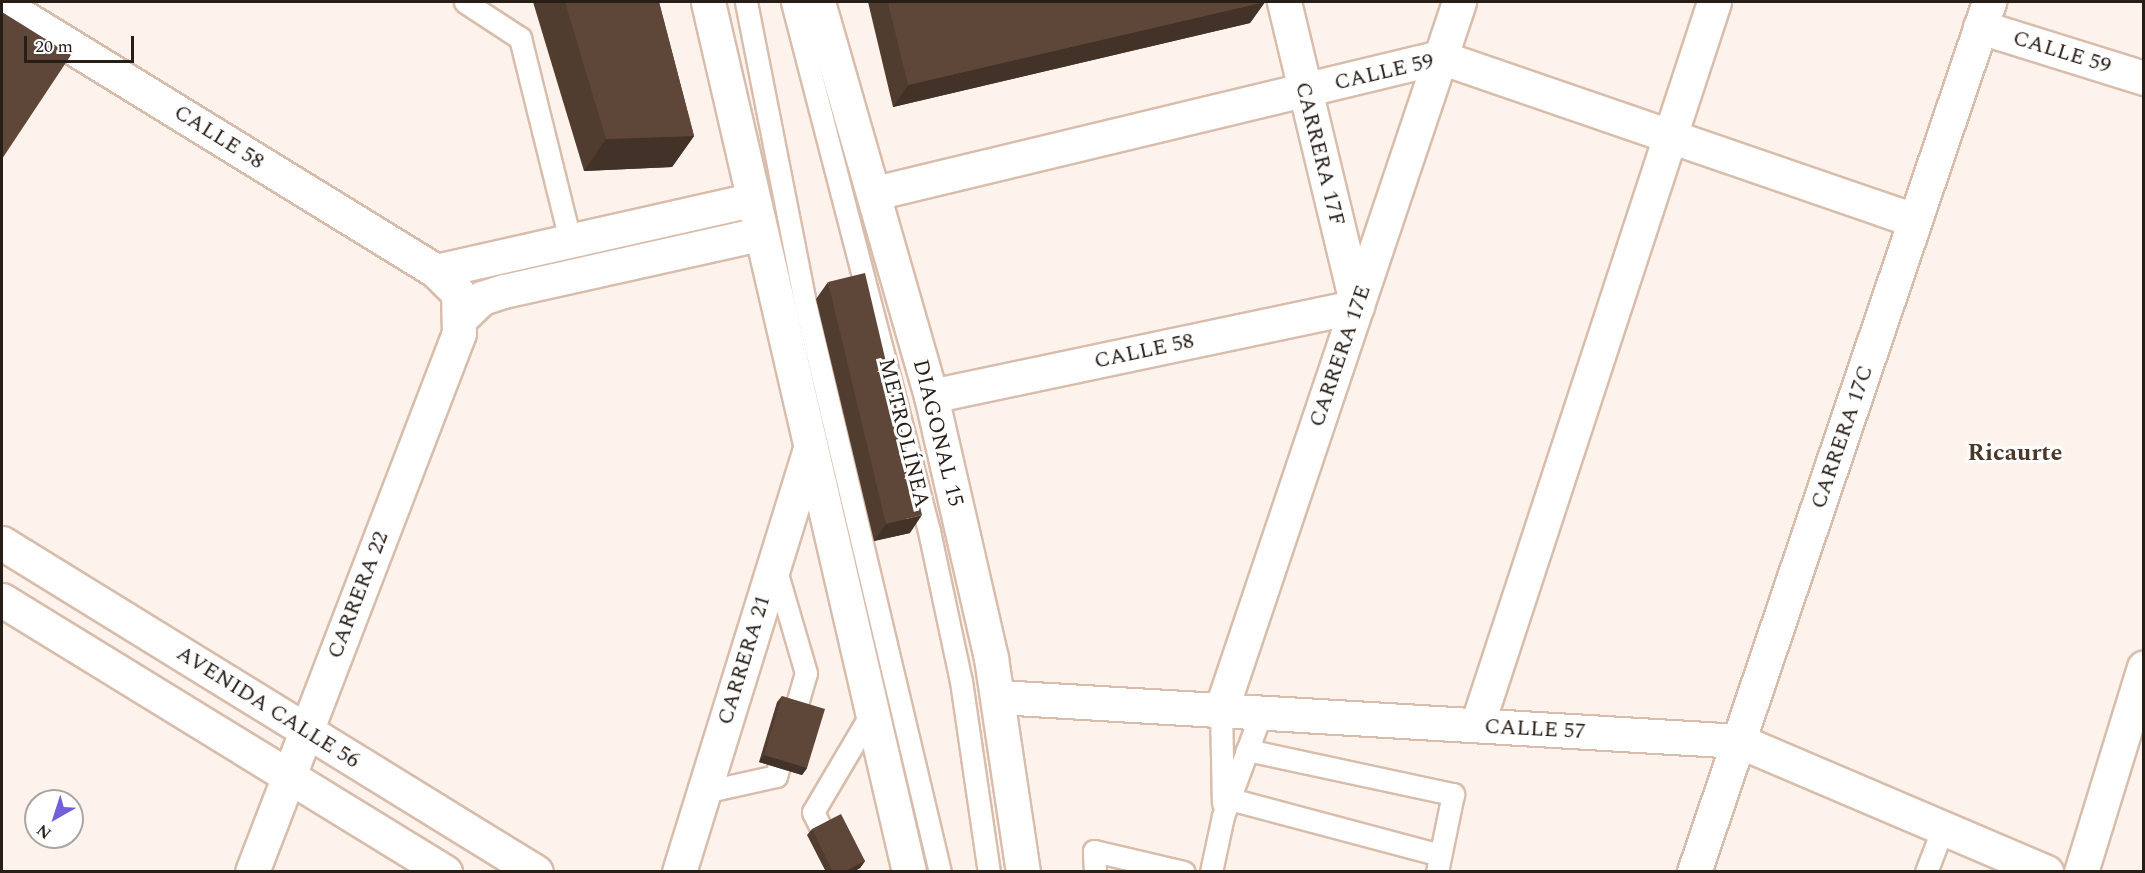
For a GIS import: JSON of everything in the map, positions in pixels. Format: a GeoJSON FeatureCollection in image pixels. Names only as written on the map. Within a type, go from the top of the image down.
{"type":"FeatureCollection","features":[{"type":"Feature","properties":{"kind":"street"},"geometry":{"type":"LineString","coordinates":[[708,2],[909,872]]}},
{"type":"Feature","properties":{"kind":"street","name":"DIAGONAL 15"},"geometry":{"type":"LineString","coordinates":[[818,2],[875,193],[931,396],[999,697],[1023,872]]}},
{"type":"Feature","properties":{"kind":"street","name":"CARRERA 17F"},"geometry":{"type":"LineString","coordinates":[[1284,2],[1357,306]]}},
{"type":"Feature","properties":{"kind":"street","name":"CARRERA 17E"},"geometry":{"type":"LineString","coordinates":[[1221,710],[1459,2]]}},
{"type":"Feature","properties":{"kind":"street"},"geometry":{"type":"LineString","coordinates":[[1477,725],[1714,2]]}},
{"type":"Feature","properties":{"kind":"street","name":"CALLE 58"},"geometry":{"type":"LineString","coordinates":[[2,4],[436,271],[458,293],[461,318]]}},
{"type":"Feature","properties":{"kind":"street","name":"CALLE 59"},"geometry":{"type":"LineString","coordinates":[[1984,14],[2144,78]]}},
{"type":"Feature","properties":{"kind":"street","name":"CARRERA 17C"},"geometry":{"type":"LineString","coordinates":[[1694,872],[1984,14]]}},
{"type":"Feature","properties":{"kind":"street","name":"CALLE 59"},"geometry":{"type":"LineString","coordinates":[[875,193],[1440,57],[1914,220]]}},
{"type":"Feature","properties":{"kind":"street"},"geometry":{"type":"LineString","coordinates":[[436,271],[752,200]]}},
{"type":"Feature","properties":{"kind":"street"},"geometry":{"type":"LineString","coordinates":[[461,318],[482,298],[504,291],[760,234]]}},
{"type":"Feature","properties":{"kind":"street","name":"CALLE 58"},"geometry":{"type":"LineString","coordinates":[[931,396],[1357,306]]}},
{"type":"Feature","properties":{"kind":"street","name":"CARRERA 22"},"geometry":{"type":"LineString","coordinates":[[252,872],[461,318]]}},
{"type":"Feature","properties":{"kind":"street","name":"CARRERA 21"},"geometry":{"type":"LineString","coordinates":[[679,872],[810,448]]}},
{"type":"Feature","properties":{"kind":"street","name":"AVENIDA CALLE 56"},"geometry":{"type":"LineString","coordinates":[[2,543],[536,872]]}},
{"type":"Feature","properties":{"kind":"street"},"geometry":{"type":"LineString","coordinates":[[7,605],[445,872]]}},
{"type":"Feature","properties":{"kind":"street"},"geometry":{"type":"LineString","coordinates":[[2081,872],[2144,667]]}},
{"type":"Feature","properties":{"kind":"street","name":"CALLE 57"},"geometry":{"type":"LineString","coordinates":[[999,697],[1739,741],[2046,872]]}},
{"type":"Feature","properties":{"kind":"lane"},"geometry":{"type":"LineString","coordinates":[[465,2],[520,38],[570,240]]}},
{"type":"Feature","properties":{"kind":"lane"},"geometry":{"type":"LineString","coordinates":[[746,2],[806,307],[940,872]]}},
{"type":"Feature","properties":{"kind":"lane","name":"METROLÍNEA"},"geometry":{"type":"LineString","coordinates":[[792,2],[929,531],[961,681],[989,872]]}},
{"type":"Feature","properties":{"kind":"lane"},"geometry":{"type":"LineString","coordinates":[[704,792],[776,776],[806,673],[774,563]]}},
{"type":"Feature","properties":{"kind":"lane"},"geometry":{"type":"LineString","coordinates":[[1221,710],[1227,807]]}},
{"type":"Feature","properties":{"kind":"lane"},"geometry":{"type":"LineString","coordinates":[[1211,872],[1227,807],[1261,713]]}},
{"type":"Feature","properties":{"kind":"lane"},"geometry":{"type":"LineString","coordinates":[[843,872],[813,812],[872,714]]}},
{"type":"Feature","properties":{"kind":"lane"},"geometry":{"type":"LineString","coordinates":[[1227,807],[1438,863],[1453,794],[1247,750]]}},
{"type":"Feature","properties":{"kind":"lane"},"geometry":{"type":"LineString","coordinates":[[1926,872],[1942,828]]}},
{"type":"Feature","properties":{"kind":"lane"},"geometry":{"type":"LineString","coordinates":[[1095,872],[1094,851],[1184,872]]}},
{"type":"Feature","properties":{"kind":"building"},"geometry":{"type":"Polygon","coordinates":[[[565,2],[659,2],[694,136],[606,139],[565,2]]]}},
{"type":"Feature","properties":{"kind":"building"},"geometry":{"type":"Polygon","coordinates":[[[888,2],[1265,2],[908,85],[888,2]]]}},
{"type":"Feature","properties":{"kind":"building"},"geometry":{"type":"Polygon","coordinates":[[[2,12],[71,55],[2,159],[2,12]]]}},
{"type":"Feature","properties":{"kind":"building"},"geometry":{"type":"Polygon","coordinates":[[[865,273],[922,515],[886,524],[828,282],[865,273]]]}},
{"type":"Feature","properties":{"kind":"building"},"geometry":{"type":"Polygon","coordinates":[[[782,696],[825,709],[807,768],[764,755],[782,696]]]}},
{"type":"Feature","properties":{"kind":"building"},"geometry":{"type":"Polygon","coordinates":[[[841,814],[865,861],[844,872],[833,872],[812,829],[841,814]]]}},
{"type":"Feature","properties":{"kind":"district","name":"Ricaurte"},"geometry":{"type":"Point","coordinates":[2015,454]}}]}
